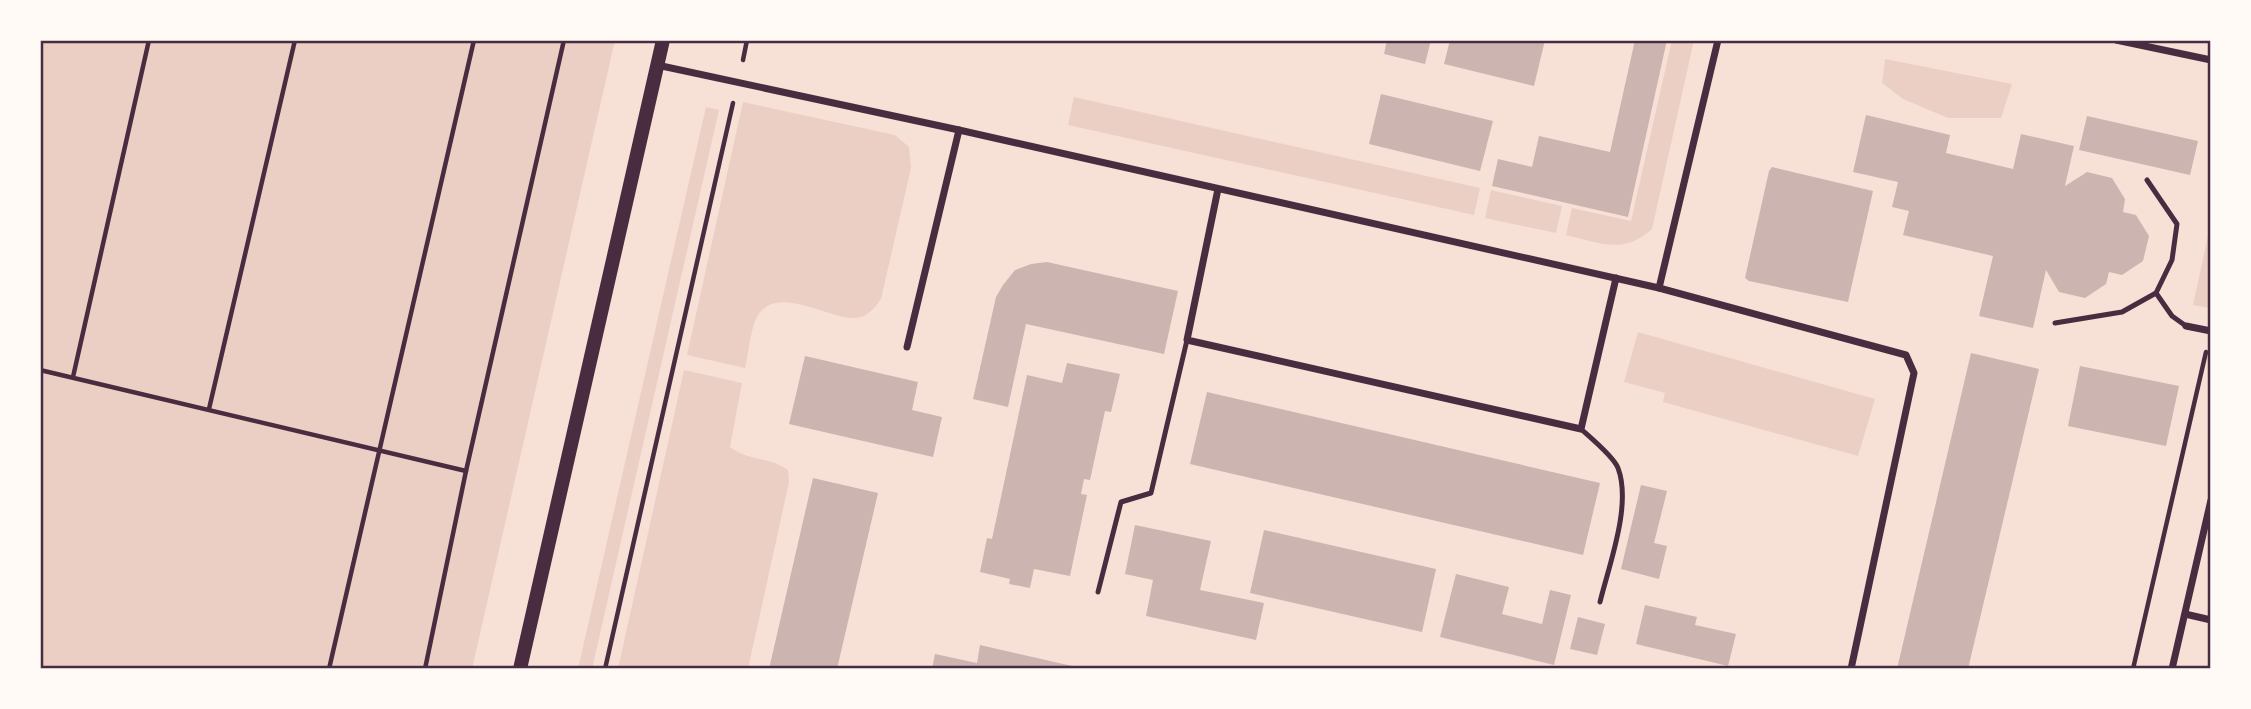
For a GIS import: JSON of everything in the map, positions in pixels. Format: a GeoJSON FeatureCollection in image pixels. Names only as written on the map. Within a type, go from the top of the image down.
{"type":"FeatureCollection","features":[{"type":"Feature","properties":{"kind":"main road"},"geometry":{"type":"LineString","coordinates":[[520,669],[663,40]]}},
{"type":"Feature","properties":{"kind":"street"},"geometry":{"type":"LineString","coordinates":[[1659,288],[1718,40]]}},
{"type":"Feature","properties":{"kind":"street"},"geometry":{"type":"LineString","coordinates":[[2116,40],[2211,60]]}},
{"type":"Feature","properties":{"kind":"street"},"geometry":{"type":"LineString","coordinates":[[657,65],[1616,278],[1906,355],[1914,373],[1851,669]]}},
{"type":"Feature","properties":{"kind":"street"},"geometry":{"type":"LineString","coordinates":[[907,347],[959,130]]}},
{"type":"Feature","properties":{"kind":"street"},"geometry":{"type":"LineString","coordinates":[[1218,189],[1187,340],[1581,429],[1616,278]]}},
{"type":"Feature","properties":{"kind":"street"},"geometry":{"type":"LineString","coordinates":[[2186,326],[2211,331]]}},
{"type":"Feature","properties":{"kind":"street"},"geometry":{"type":"LineString","coordinates":[[2172,669],[2211,500]]}},
{"type":"Feature","properties":{"kind":"street"},"geometry":{"type":"LineString","coordinates":[[2185,614],[2211,620]]}},
{"type":"Feature","properties":{"kind":"lane"},"geometry":{"type":"LineString","coordinates":[[2055,323],[2122,312],[2156,293],[2172,260],[2177,224],[2147,180]]}},
{"type":"Feature","properties":{"kind":"lane"},"geometry":{"type":"LineString","coordinates":[[2156,293],[2172,316],[2186,326]]}},
{"type":"Feature","properties":{"kind":"lane"},"geometry":{"type":"LineString","coordinates":[[1098,592],[1121,502],[1152,493],[1187,340]]}},
{"type":"Feature","properties":{"kind":"lane"},"geometry":{"type":"LineString","coordinates":[[1581,429],[1618,466],[1623,493],[1616,537],[1600,602]]}},
{"type":"Feature","properties":{"kind":"path"},"geometry":{"type":"LineString","coordinates":[[73,377],[149,40]]}},
{"type":"Feature","properties":{"kind":"path"},"geometry":{"type":"LineString","coordinates":[[209,409],[295,40]]}},
{"type":"Feature","properties":{"kind":"path"},"geometry":{"type":"LineString","coordinates":[[329,669],[474,40]]}},
{"type":"Feature","properties":{"kind":"path"},"geometry":{"type":"LineString","coordinates":[[425,669],[466,471],[565,40]]}},
{"type":"Feature","properties":{"kind":"path"},"geometry":{"type":"LineString","coordinates":[[605,669],[747,40]]}},
{"type":"Feature","properties":{"kind":"path"},"geometry":{"type":"LineString","coordinates":[[2133,669],[2211,331]]}},
{"type":"Feature","properties":{"kind":"path"},"geometry":{"type":"LineString","coordinates":[[40,370],[466,471]]}},
{"type":"Feature","properties":{"kind":"shaded area"},"geometry":{"type":"Polygon","coordinates":[[[40,40],[615,40],[472,669],[40,669],[40,40]]]}},
{"type":"Feature","properties":{"kind":"shaded area"},"geometry":{"type":"Polygon","coordinates":[[[1672,40],[1694,40],[1652,229],[1631,242],[1611,245],[1566,235],[1572,208],[1631,221],[1672,40]]]}},
{"type":"Feature","properties":{"kind":"shaded area"},"geometry":{"type":"Polygon","coordinates":[[[1885,59],[2012,84],[2001,118],[1948,118],[1903,99],[1882,83],[1885,59]]]}},
{"type":"Feature","properties":{"kind":"shaded area"},"geometry":{"type":"Polygon","coordinates":[[[1074,97],[1480,188],[1474,215],[1068,125],[1074,97]]]}},
{"type":"Feature","properties":{"kind":"shaded area"},"geometry":{"type":"Polygon","coordinates":[[[743,102],[895,135],[909,147],[911,168],[881,299],[876,306],[867,314],[856,318],[790,303],[767,306],[755,321],[745,368],[687,355],[743,102]]]}},
{"type":"Feature","properties":{"kind":"shaded area"},"geometry":{"type":"Polygon","coordinates":[[[706,107],[719,110],[592,669],[578,669],[706,107]]]}},
{"type":"Feature","properties":{"kind":"shaded area"},"geometry":{"type":"Polygon","coordinates":[[[1491,190],[1562,206],[1556,233],[1485,218],[1491,190]]]}},
{"type":"Feature","properties":{"kind":"shaded area"},"geometry":{"type":"Polygon","coordinates":[[[2211,222],[2211,299],[2209,308],[2193,305],[2211,222]]]}},
{"type":"Feature","properties":{"kind":"shaded area"},"geometry":{"type":"Polygon","coordinates":[[[1638,332],[1875,399],[1858,456],[1663,402],[1665,393],[1624,382],[1638,332]]]}},
{"type":"Feature","properties":{"kind":"shaded area"},"geometry":{"type":"Polygon","coordinates":[[[684,370],[742,383],[730,447],[744,455],[774,463],[788,470],[789,482],[748,669],[618,669],[684,370]]]}},
{"type":"Feature","properties":{"kind":"building"},"geometry":{"type":"Polygon","coordinates":[[[1387,40],[1431,40],[1425,64],[1384,54],[1387,40]]]}},
{"type":"Feature","properties":{"kind":"building"},"geometry":{"type":"Polygon","coordinates":[[[1450,40],[1545,40],[1534,86],[1444,64],[1450,40]]]}},
{"type":"Feature","properties":{"kind":"building"},"geometry":{"type":"Polygon","coordinates":[[[1635,40],[1667,40],[1628,217],[1492,186],[1498,159],[1532,167],[1539,136],[1610,152],[1635,40]]]}},
{"type":"Feature","properties":{"kind":"building"},"geometry":{"type":"Polygon","coordinates":[[[1381,94],[1493,121],[1480,171],[1369,144],[1381,94]]]}},
{"type":"Feature","properties":{"kind":"building"},"geometry":{"type":"Polygon","coordinates":[[[1866,115],[1950,135],[1946,153],[2013,169],[2021,134],[2074,146],[2065,186],[2087,172],[2112,178],[2125,199],[2123,212],[2136,215],[2149,236],[2143,261],[2122,275],[2109,272],[2106,284],[2085,298],[2059,292],[2046,270],[2033,328],[1979,316],[1993,256],[1903,235],[1909,211],[1892,207],[1898,182],[1853,172],[1866,115]]]}},
{"type":"Feature","properties":{"kind":"building"},"geometry":{"type":"Polygon","coordinates":[[[2087,116],[2198,141],[2190,175],[2079,150],[2087,116]]]}},
{"type":"Feature","properties":{"kind":"building"},"geometry":{"type":"Polygon","coordinates":[[[1772,167],[1873,191],[1848,302],[1745,278],[1772,167]]]}},
{"type":"Feature","properties":{"kind":"building"},"geometry":{"type":"Polygon","coordinates":[[[1047,262],[1178,291],[1164,354],[1026,324],[1008,407],[973,399],[996,297],[1015,270],[1047,262]]]}},
{"type":"Feature","properties":{"kind":"building"},"geometry":{"type":"Polygon","coordinates":[[[1971,353],[2039,369],[1968,669],[1897,669],[1971,353]]]}},
{"type":"Feature","properties":{"kind":"building"},"geometry":{"type":"Polygon","coordinates":[[[805,356],[918,382],[912,410],[942,417],[933,457],[789,424],[805,356]]]}},
{"type":"Feature","properties":{"kind":"building"},"geometry":{"type":"Polygon","coordinates":[[[1067,363],[1120,374],[1111,412],[1105,411],[1090,480],[1084,479],[1081,494],[1087,495],[1070,576],[1034,569],[1030,588],[1009,584],[1010,579],[980,572],[987,538],[992,539],[1027,375],[1062,383],[1067,363]]]}},
{"type":"Feature","properties":{"kind":"building"},"geometry":{"type":"Polygon","coordinates":[[[2080,366],[2179,386],[2166,446],[2068,426],[2080,366]]]}},
{"type":"Feature","properties":{"kind":"building"},"geometry":{"type":"Polygon","coordinates":[[[1207,392],[1600,483],[1583,555],[1190,464],[1207,392]]]}},
{"type":"Feature","properties":{"kind":"building"},"geometry":{"type":"Polygon","coordinates":[[[813,478],[878,493],[837,669],[769,669],[813,478]]]}},
{"type":"Feature","properties":{"kind":"building"},"geometry":{"type":"Polygon","coordinates":[[[1641,485],[1667,491],[1654,543],[1667,546],[1659,579],[1621,569],[1641,485]]]}},
{"type":"Feature","properties":{"kind":"building"},"geometry":{"type":"Polygon","coordinates":[[[1135,525],[1211,541],[1200,590],[1264,603],[1256,640],[1146,616],[1153,580],[1125,574],[1135,525]]]}},
{"type":"Feature","properties":{"kind":"building"},"geometry":{"type":"Polygon","coordinates":[[[1264,530],[1436,569],[1422,632],[1250,593],[1264,530]]]}},
{"type":"Feature","properties":{"kind":"building"},"geometry":{"type":"Polygon","coordinates":[[[1456,574],[1509,587],[1502,614],[1542,624],[1550,590],[1571,595],[1554,665],[1440,637],[1456,574]]]}},
{"type":"Feature","properties":{"kind":"building"},"geometry":{"type":"Polygon","coordinates":[[[1645,605],[1697,617],[1695,625],[1736,634],[1728,666],[1636,644],[1645,605]]]}},
{"type":"Feature","properties":{"kind":"building"},"geometry":{"type":"Polygon","coordinates":[[[1578,617],[1605,624],[1597,655],[1570,649],[1578,617]]]}},
{"type":"Feature","properties":{"kind":"building"},"geometry":{"type":"Polygon","coordinates":[[[980,645],[1081,669],[932,669],[935,654],[977,663],[980,645]]]}}]}
